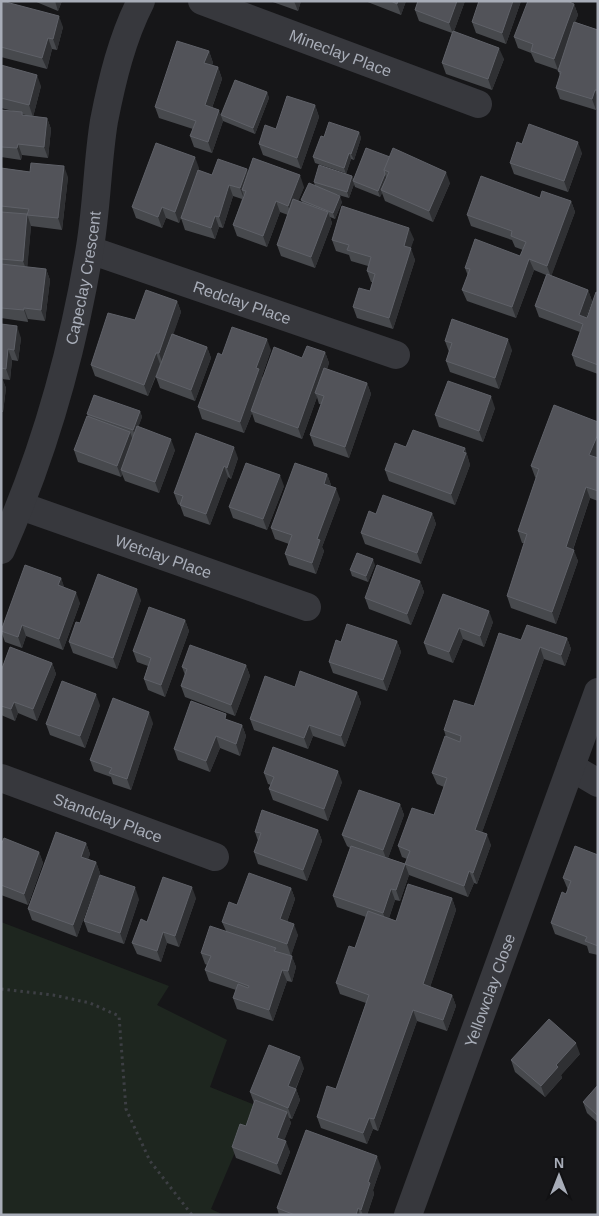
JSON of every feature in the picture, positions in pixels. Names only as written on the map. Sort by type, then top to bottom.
[{"type":"street","name":"Capeclay Crescent","points":[[1,550],[21,506],[61,382],[90,250],[104,121],[118,62],[130,23],[141,1]]},
{"type":"street","name":"Mineclay Place","points":[[202,1],[478,104]]},
{"type":"street","name":"Redclay Place","points":[[90,250],[396,355]]},
{"type":"street","name":"Wetclay Place","points":[[21,506],[307,607]]},
{"type":"street","name":"Yellowclay Close","points":[[408,1215],[598,692]]},
{"type":"street","points":[[571,767],[598,783]]},
{"type":"street","name":"Standclay Place","points":[[1,778],[215,857]]},
{"type":"path","points":[[1,989],[90,1003],[119,1016],[126,1109],[150,1161],[192,1215]]},
{"type":"shaded area","points":[[1,922],[169,986],[157,1005],[227,1040],[210,1087],[255,1105],[211,1209],[224,1215],[1,1215]]},
{"type":"building","points":[[2,1],[59,16],[53,39],[48,38],[42,58],[1,47]]},
{"type":"building","points":[[418,1],[457,1],[449,23],[415,10]]},
{"type":"building","points":[[479,1],[513,1],[502,33],[472,22]]},
{"type":"building","points":[[528,1],[567,1],[574,4],[554,59],[531,51],[533,44],[514,37]]},
{"type":"building","points":[[574,22],[598,30],[598,90],[595,90],[592,99],[556,88],[561,72],[558,71]]},
{"type":"building","points":[[453,31],[499,48],[488,79],[442,63]]},
{"type":"building","points":[[177,41],[209,51],[204,63],[218,67],[205,105],[219,110],[208,142],[190,136],[196,121],[155,107]]},
{"type":"building","points":[[1,65],[37,75],[29,105],[1,98]]},
{"type":"building","points":[[235,80],[267,92],[253,128],[221,115]]},
{"type":"building","points":[[287,96],[315,105],[297,158],[259,144],[265,125],[276,129]]},
{"type":"building","points":[[1,110],[22,112],[22,115],[47,118],[44,147],[18,144],[17,148],[1,147]]},
{"type":"building","points":[[329,122],[359,132],[344,168],[313,157],[321,136],[324,137]]},
{"type":"building","points":[[529,124],[578,142],[564,181],[510,163],[517,142],[522,144]]},
{"type":"building","points":[[156,143],[195,157],[175,212],[162,207],[158,217],[132,207]]},
{"type":"building","points":[[366,148],[390,157],[378,191],[353,181]]},
{"type":"building","points":[[393,148],[446,172],[429,211],[381,190],[389,172],[384,170]]},
{"type":"building","points":[[253,158],[300,175],[288,206],[276,201],[263,236],[233,225],[246,191],[242,190]]},
{"type":"building","points":[[218,159],[247,169],[240,188],[229,185],[219,217],[215,216],[211,228],[181,218],[198,170],[212,175]]},
{"type":"building","points":[[31,163],[64,166],[58,218],[27,215],[29,209],[1,206],[1,168],[30,172]]},
{"type":"building","points":[[319,165],[352,176],[347,192],[314,182]]},
{"type":"building","points":[[481,176],[540,198],[542,191],[571,201],[547,266],[529,259],[512,307],[462,290],[470,269],[465,268],[475,239],[520,256],[526,242],[511,236],[512,231],[467,215]]},
{"type":"building","points":[[309,183],[340,196],[333,213],[301,200]]},
{"type":"building","points":[[293,199],[328,212],[311,257],[277,245]]},
{"type":"building","points":[[342,206],[409,228],[404,246],[411,248],[389,318],[353,307],[359,288],[370,291],[375,274],[367,271],[371,257],[347,250],[349,245],[332,240]]},
{"type":"building","points":[[1,212],[27,214],[23,261],[1,259]]},
{"type":"building","points":[[1,264],[46,269],[41,310],[1,308]]},
{"type":"building","points":[[547,274],[588,290],[579,315],[587,318],[596,292],[598,293],[598,365],[572,355],[583,324],[535,306]]},
{"type":"building","points":[[146,290],[177,301],[159,353],[156,353],[144,385],[91,365],[108,313],[135,320]]},
{"type":"building","points":[[452,319],[508,339],[495,378],[446,361],[452,343],[445,341]]},
{"type":"building","points":[[1,324],[17,326],[14,350],[8,349],[6,369],[1,368]]},
{"type":"building","points":[[232,327],[267,339],[256,368],[259,369],[240,422],[198,407],[218,353],[222,355]]},
{"type":"building","points":[[172,334],[207,347],[191,390],[156,377]]},
{"type":"building","points":[[307,346],[325,352],[298,428],[251,411],[274,347],[302,358]]},
{"type":"building","points":[[324,368],[367,383],[345,447],[310,435],[324,396],[315,393]]},
{"type":"building","points":[[448,381],[491,396],[479,431],[435,415]]},
{"type":"building","points":[[94,395],[140,411],[133,430],[87,414]]},
{"type":"building","points":[[554,405],[598,422],[598,434],[589,455],[598,458],[598,491],[586,487],[566,547],[574,550],[552,612],[507,596],[527,534],[518,531],[539,469],[531,466]]},
{"type":"building","points":[[87,416],[130,432],[117,466],[74,450]]},
{"type":"building","points":[[137,426],[171,439],[155,482],[121,470]]},
{"type":"building","points":[[413,430],[465,448],[463,452],[466,453],[451,494],[385,470],[395,443],[406,447]]},
{"type":"building","points":[[196,433],[234,447],[227,468],[224,466],[206,514],[180,505],[183,496],[174,493]]},
{"type":"building","points":[[246,463],[280,475],[263,519],[229,507]]},
{"type":"building","points":[[295,463],[327,474],[324,484],[336,488],[317,539],[320,540],[312,563],[285,554],[292,535],[271,528]]},
{"type":"building","points":[[383,495],[432,513],[417,553],[361,533],[369,511],[376,514]]},
{"type":"building","points":[[357,553],[373,559],[366,576],[350,570]]},
{"type":"building","points":[[25,565],[61,578],[58,585],[76,592],[59,639],[22,625],[18,637],[1,631]]},
{"type":"building","points":[[377,565],[420,581],[407,614],[365,598]]},
{"type":"building","points":[[98,574],[137,589],[113,658],[69,642],[76,622],[80,623]]},
{"type":"building","points":[[443,594],[489,611],[480,636],[459,628],[449,652],[424,643]]},
{"type":"building","points":[[149,607],[185,620],[161,685],[144,679],[151,658],[133,651]]},
{"type":"building","points":[[347,624],[397,641],[383,680],[329,662],[336,640],[341,642]]},
{"type":"building","points":[[527,625],[567,638],[561,655],[540,647],[475,830],[487,834],[473,873],[469,871],[464,886],[405,864],[410,851],[398,846],[412,808],[434,815],[447,778],[432,773],[445,736],[460,742],[461,736],[444,730],[454,700],[474,706],[499,633],[521,640]]},
{"type":"building","points":[[190,645],[246,665],[231,705],[181,686],[187,669],[182,667]]},
{"type":"building","points":[[10,647],[52,663],[33,709],[14,702],[11,709],[1,706],[1,671]]},
{"type":"building","points":[[300,671],[357,692],[341,736],[309,725],[304,738],[250,719],[265,676],[295,687]]},
{"type":"building","points":[[62,681],[96,694],[80,736],[46,724]]},
{"type":"building","points":[[113,698],[149,712],[127,779],[109,773],[112,768],[90,760]]},
{"type":"building","points":[[191,701],[226,714],[225,719],[242,725],[236,744],[216,736],[206,761],[174,749]]},
{"type":"building","points":[[273,747],[338,771],[324,809],[269,789],[274,777],[264,773]]},
{"type":"building","points":[[359,790],[400,804],[383,850],[342,835]]},
{"type":"building","points":[[262,810],[318,830],[303,870],[254,852],[261,833],[255,832]]},
{"type":"building","points":[[56,832],[86,843],[81,857],[96,862],[73,925],[28,909]]},
{"type":"building","points":[[4,838],[39,852],[24,894],[1,885],[1,845]]},
{"type":"building","points":[[351,846],[405,864],[396,890],[391,889],[383,913],[333,896]]},
{"type":"building","points":[[575,846],[598,855],[598,946],[585,941],[587,937],[551,923],[562,892],[566,894],[571,881],[563,878]]},
{"type":"building","points":[[249,873],[291,888],[280,919],[294,924],[287,944],[222,922],[229,902],[237,905]]},
{"type":"building","points":[[100,875],[135,887],[120,933],[84,921]]},
{"type":"building","points":[[163,877],[192,887],[175,936],[163,932],[157,951],[132,943],[141,919],[147,922]]},
{"type":"building","points":[[408,884],[452,898],[423,984],[452,995],[443,1020],[413,1010],[374,1119],[369,1118],[363,1133],[317,1117],[327,1086],[336,1089],[369,995],[336,983],[349,946],[355,948],[368,911],[396,921]]},
{"type":"building","points":[[210,926],[276,948],[274,951],[292,956],[288,971],[282,970],[269,1010],[233,998],[238,984],[248,988],[249,986],[205,970],[211,956],[201,953]]},
{"type":"building","points":[[549,1019],[576,1043],[556,1065],[558,1067],[541,1086],[511,1060]]},
{"type":"building","points":[[269,1045],[300,1057],[288,1086],[296,1089],[288,1108],[250,1092]]},
{"type":"building","points":[[598,1085],[598,1116],[583,1102]]},
{"type":"building","points":[[255,1100],[287,1112],[277,1138],[286,1141],[277,1164],[232,1147],[240,1124],[246,1126]]},
{"type":"building","points":[[306,1130],[377,1156],[361,1210],[358,1208],[356,1215],[295,1215],[277,1208]]}]
